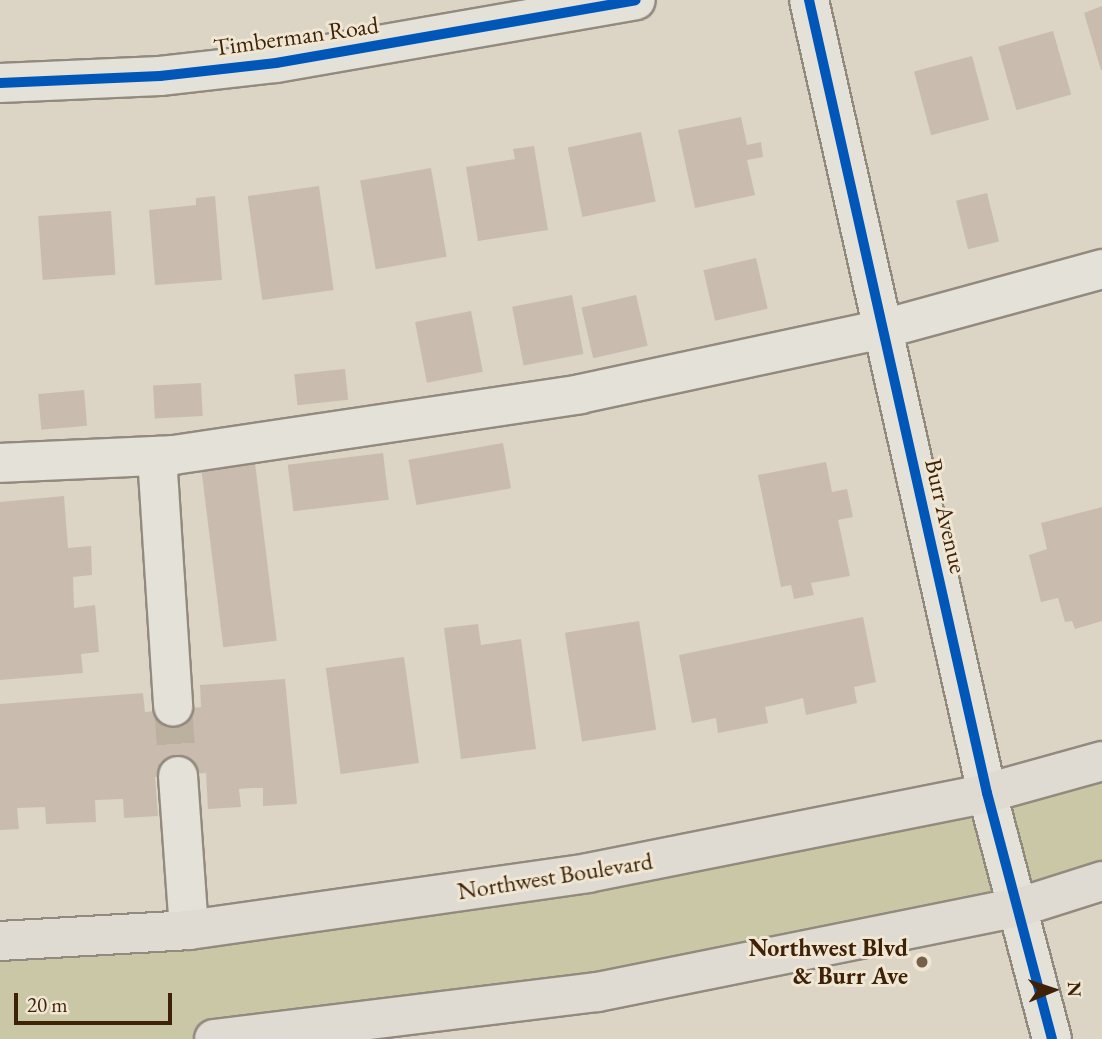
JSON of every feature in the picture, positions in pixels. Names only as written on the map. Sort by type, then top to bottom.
[{"type":"main road","name":"Northwest Boulevard","points":[[0,941],[189,930],[588,873],[987,793],[1102,761]]},
{"type":"main road","points":[[214,1039],[597,992],[1020,907],[1102,881]]},
{"type":"street","name":"Timberman Road","points":[[0,83],[160,75],[276,63],[636,0]]},
{"type":"street","name":"Burr Avenue","points":[[809,0],[987,793],[1020,907],[1052,1039]]},
{"type":"street","points":[[0,463],[157,456],[580,394],[883,329],[1102,269]]},
{"type":"street","points":[[157,456],[173,706]]},
{"type":"street","points":[[178,776],[189,930]]},
{"type":"shaded area","points":[[1102,761],[1102,881],[1020,907],[214,1039],[0,1039],[0,941],[148,934]]},
{"type":"building","points":[[1102,6],[1102,70],[1101,70],[1084,13]]},
{"type":"building","points":[[1053,31],[1071,94],[1016,110],[998,47]]},
{"type":"building","points":[[972,56],[989,120],[931,135],[914,72]]},
{"type":"building","points":[[741,117],[747,145],[761,142],[763,157],[747,160],[755,195],[695,208],[678,130]]},
{"type":"building","points":[[641,132],[656,201],[582,217],[568,148]]},
{"type":"building","points":[[534,146],[548,230],[478,241],[466,167],[515,159],[513,149]]},
{"type":"building","points":[[431,168],[447,257],[376,269],[360,181]]},
{"type":"building","points":[[319,186],[334,290],[262,300],[248,196]]},
{"type":"building","points":[[987,193],[999,242],[968,249],[956,201]]},
{"type":"building","points":[[215,196],[222,280],[155,285],[149,210],[196,205],[196,198]]},
{"type":"building","points":[[111,211],[115,275],[43,280],[38,216]]},
{"type":"building","points":[[756,258],[768,309],[715,321],[703,270]]},
{"type":"building","points":[[572,295],[583,354],[524,366],[512,307]]},
{"type":"building","points":[[636,295],[648,346],[593,358],[581,308]]},
{"type":"building","points":[[471,311],[483,372],[427,383],[415,322]]},
{"type":"building","points":[[345,369],[348,400],[298,405],[294,374]]},
{"type":"building","points":[[201,383],[203,416],[155,418],[153,386]]},
{"type":"building","points":[[84,390],[87,426],[41,430],[38,394]]},
{"type":"building","points":[[503,443],[511,488],[416,505],[408,460]]},
{"type":"building","points":[[383,453],[389,500],[293,511],[288,465]]},
{"type":"building","points":[[826,462],[832,492],[847,489],[853,517],[838,520],[850,576],[811,583],[814,595],[794,599],[791,585],[781,587],[758,475]]},
{"type":"building","points":[[255,463],[277,641],[223,647],[201,470]]},
{"type":"building","points":[[64,496],[68,548],[91,546],[92,575],[73,577],[74,608],[95,605],[99,652],[81,654],[83,673],[0,680],[0,502]]},
{"type":"building","points":[[1102,507],[1102,621],[1075,629],[1072,621],[1065,622],[1058,598],[1041,602],[1029,555],[1047,549],[1041,523]]},
{"type":"building","points":[[863,617],[876,682],[854,687],[857,703],[806,715],[803,698],[765,707],[768,723],[718,733],[716,718],[692,723],[679,655]]},
{"type":"building","points":[[639,621],[656,730],[582,741],[565,633]]},
{"type":"building","points":[[478,624],[481,645],[521,639],[536,749],[461,759],[444,628]]},
{"type":"building","points":[[404,657],[419,763],[341,774],[326,668]]},
{"type":"building","points":[[285,679],[297,804],[263,806],[263,788],[252,788],[239,789],[241,807],[208,809],[206,773],[155,777],[158,816],[124,818],[123,799],[95,800],[96,822],[46,824],[45,807],[17,808],[19,829],[0,830],[0,704],[143,693],[145,712],[191,708],[201,707],[200,685]]},
{"type":"tunnel","points":[[173,706],[178,776]]},
{"type":"cycle path","points":[[0,83],[160,76],[276,63],[636,0]]},
{"type":"cycle path","points":[[809,0],[987,793],[1052,1039]]},
{"type":"place","name":"Northwest Blvd & Burr Ave","points":[[922,962]]}]
